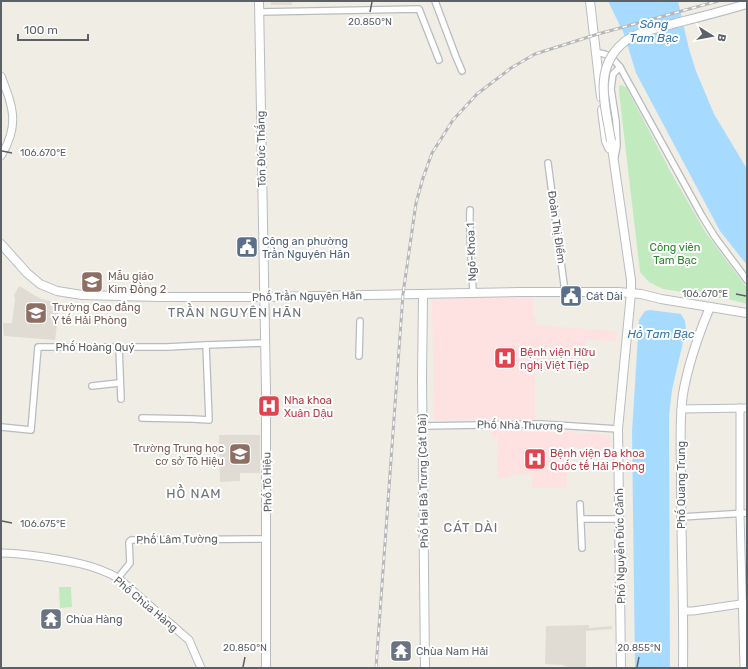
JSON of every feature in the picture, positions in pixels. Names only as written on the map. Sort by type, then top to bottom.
[{"type":"main road","name":"Tôn Đức Thắng","points":[[259,1],[263,297]]},
{"type":"main road","name":"Phố Nguyễn Đức Cảnh","points":[[590,1],[601,108],[606,141],[614,162]]},
{"type":"main road","name":"Phố Nguyễn Đức Cảnh","points":[[621,668],[618,429],[631,293],[630,272],[604,94],[604,79],[610,60],[615,51],[624,42],[633,37],[655,29],[747,4]]},
{"type":"main road","name":"Phố Trần Nguyên Hãn","points":[[1,244],[27,273],[40,284],[57,291],[82,295],[263,297],[565,292],[631,293],[747,313]]},
{"type":"main road","name":"Phố Hai Bà Trưng (Cát Dài)","points":[[424,295],[422,426],[425,668]]},
{"type":"main road","name":"Phố Tô Hiệu","points":[[263,297],[265,343],[267,539],[266,668]]},
{"type":"main road","name":"Phố Quang Trung","points":[[683,668],[684,611],[681,517],[681,409],[687,370],[695,342],[710,307]]},
{"type":"street","points":[[435,1],[462,71]]},
{"type":"street","points":[[259,12],[419,9],[439,60]]},
{"type":"street","points":[[596,53],[604,53],[614,59],[620,67],[715,237],[747,280]]},
{"type":"street","points":[[614,162],[617,146],[616,121],[611,89],[613,74],[620,67]]},
{"type":"street","points":[[1,76],[13,113],[13,129],[1,156]]},
{"type":"street","name":"Đoàn Thị Điểm","points":[[548,163],[565,292]]},
{"type":"street","name":"Ngõ-Khoa 1","points":[[470,210],[469,238],[472,262],[472,294]]},
{"type":"street","points":[[359,356],[360,321]]},
{"type":"street","name":"Phố Hoàng Quý","points":[[1,427],[32,430],[38,347],[167,347],[265,343]]},
{"type":"street","points":[[142,418],[209,420],[206,345]]},
{"type":"street","points":[[119,347],[119,383],[121,399]]},
{"type":"street","points":[[92,386],[119,383]]},
{"type":"street","points":[[681,409],[743,408],[744,668]]},
{"type":"street","name":"Phố Nhà Thương","points":[[422,426],[541,424],[618,429]]},
{"type":"street","points":[[580,504],[582,548]]},
{"type":"street","points":[[681,517],[743,513]]},
{"type":"street","points":[[581,519],[620,519]]},
{"type":"street","name":"Phố Lâm Tường","points":[[118,578],[130,563],[129,542],[131,540],[267,539]]},
{"type":"street","name":"Phố Chùa Hàng","points":[[1,553],[82,563],[108,572],[118,578],[190,640],[201,668]]},
{"type":"street","points":[[684,611],[744,603]]},
{"type":"shaded area","points":[[271,1],[292,1],[292,5],[271,5]]},
{"type":"shaded area","name":"Trường Cao đẳng Y tế Hải Phòng","points":[[19,286],[41,299],[60,303],[55,340],[4,336],[3,323],[12,323],[15,299],[14,295]]},
{"type":"shaded area","name":"Bệnh viện Hữu nghị Việt Tiệp","points":[[533,297],[533,317],[536,318],[536,325],[617,331],[616,342],[586,339],[585,355],[577,354],[576,361],[535,360],[535,420],[496,421],[495,419],[434,419],[432,299]]},
{"type":"shaded area","name":"Bệnh viện Đa khoa Quốc tế Hải Phòng","points":[[492,428],[610,435],[610,449],[573,448],[571,470],[567,470],[567,488],[532,488],[531,474],[512,474],[509,478],[497,478],[498,437],[492,437]]},
{"type":"shaded area","name":"Trường Trung học cơ sở Tô Hiệu","points":[[219,435],[260,435],[260,473],[240,473],[240,481],[220,482]]},
{"type":"shaded area","points":[[589,625],[589,628],[612,626],[612,629],[586,631],[586,668],[569,668],[562,665],[545,664],[546,626]]},
{"type":"green space","name":"Công viên Tam Bạc","points":[[621,85],[626,87],[674,178],[706,233],[747,288],[747,304],[728,299],[663,289],[649,282],[640,272],[619,92],[619,86]]},
{"type":"green space","points":[[59,587],[71,587],[72,607],[60,608]]},
{"type":"water","name":"Sông Tam Bạc","points":[[608,1],[678,1],[689,49],[696,71],[714,114],[747,169],[747,265],[720,231],[636,73],[624,34]]},
{"type":"water","name":"Hồ Tam Bạc","points":[[650,310],[681,314],[685,321],[686,329],[672,390],[669,416],[670,668],[635,668],[632,432],[639,320],[645,311]]},
{"type":"railway","points":[[376,668],[403,294],[416,203],[432,153],[453,120],[477,94],[511,68],[535,54],[598,34],[718,1]]},
{"type":"place","name":"Công an phường Trần Nguyên Hãn","points":[[247,247]]},
{"type":"place","name":"Mẫu giáo Kim Đồng 2","points":[[92,282]]},
{"type":"place","name":"Cát Dài","points":[[571,296]]},
{"type":"place","name":"Trường Cao đẳng Y tế Hải Phòng","points":[[36,313]]},
{"type":"place","name":"Bệnh viện Hữu nghị Việt Tiệp","points":[[505,358]]},
{"type":"place","name":"Nha khoa Xuân Dậu","points":[[269,406]]},
{"type":"place","name":"Trường Trung học cơ sở Tô Hiệu","points":[[240,454]]},
{"type":"place","name":"Bệnh viện Đa khoa Quốc tế Hải Phòng","points":[[535,459]]},
{"type":"place","name":"Chùa Hàng","points":[[51,619]]},
{"type":"place","name":"Chùa Nam Hải","points":[[401,651]]},
{"type":"district","name":"TRẦN NGUYÊN HÃN","points":[[235,312]]},
{"type":"district","name":"HỒ NAM","points":[[194,493]]},
{"type":"district","name":"CÁT DÀI","points":[[471,527]]}]
